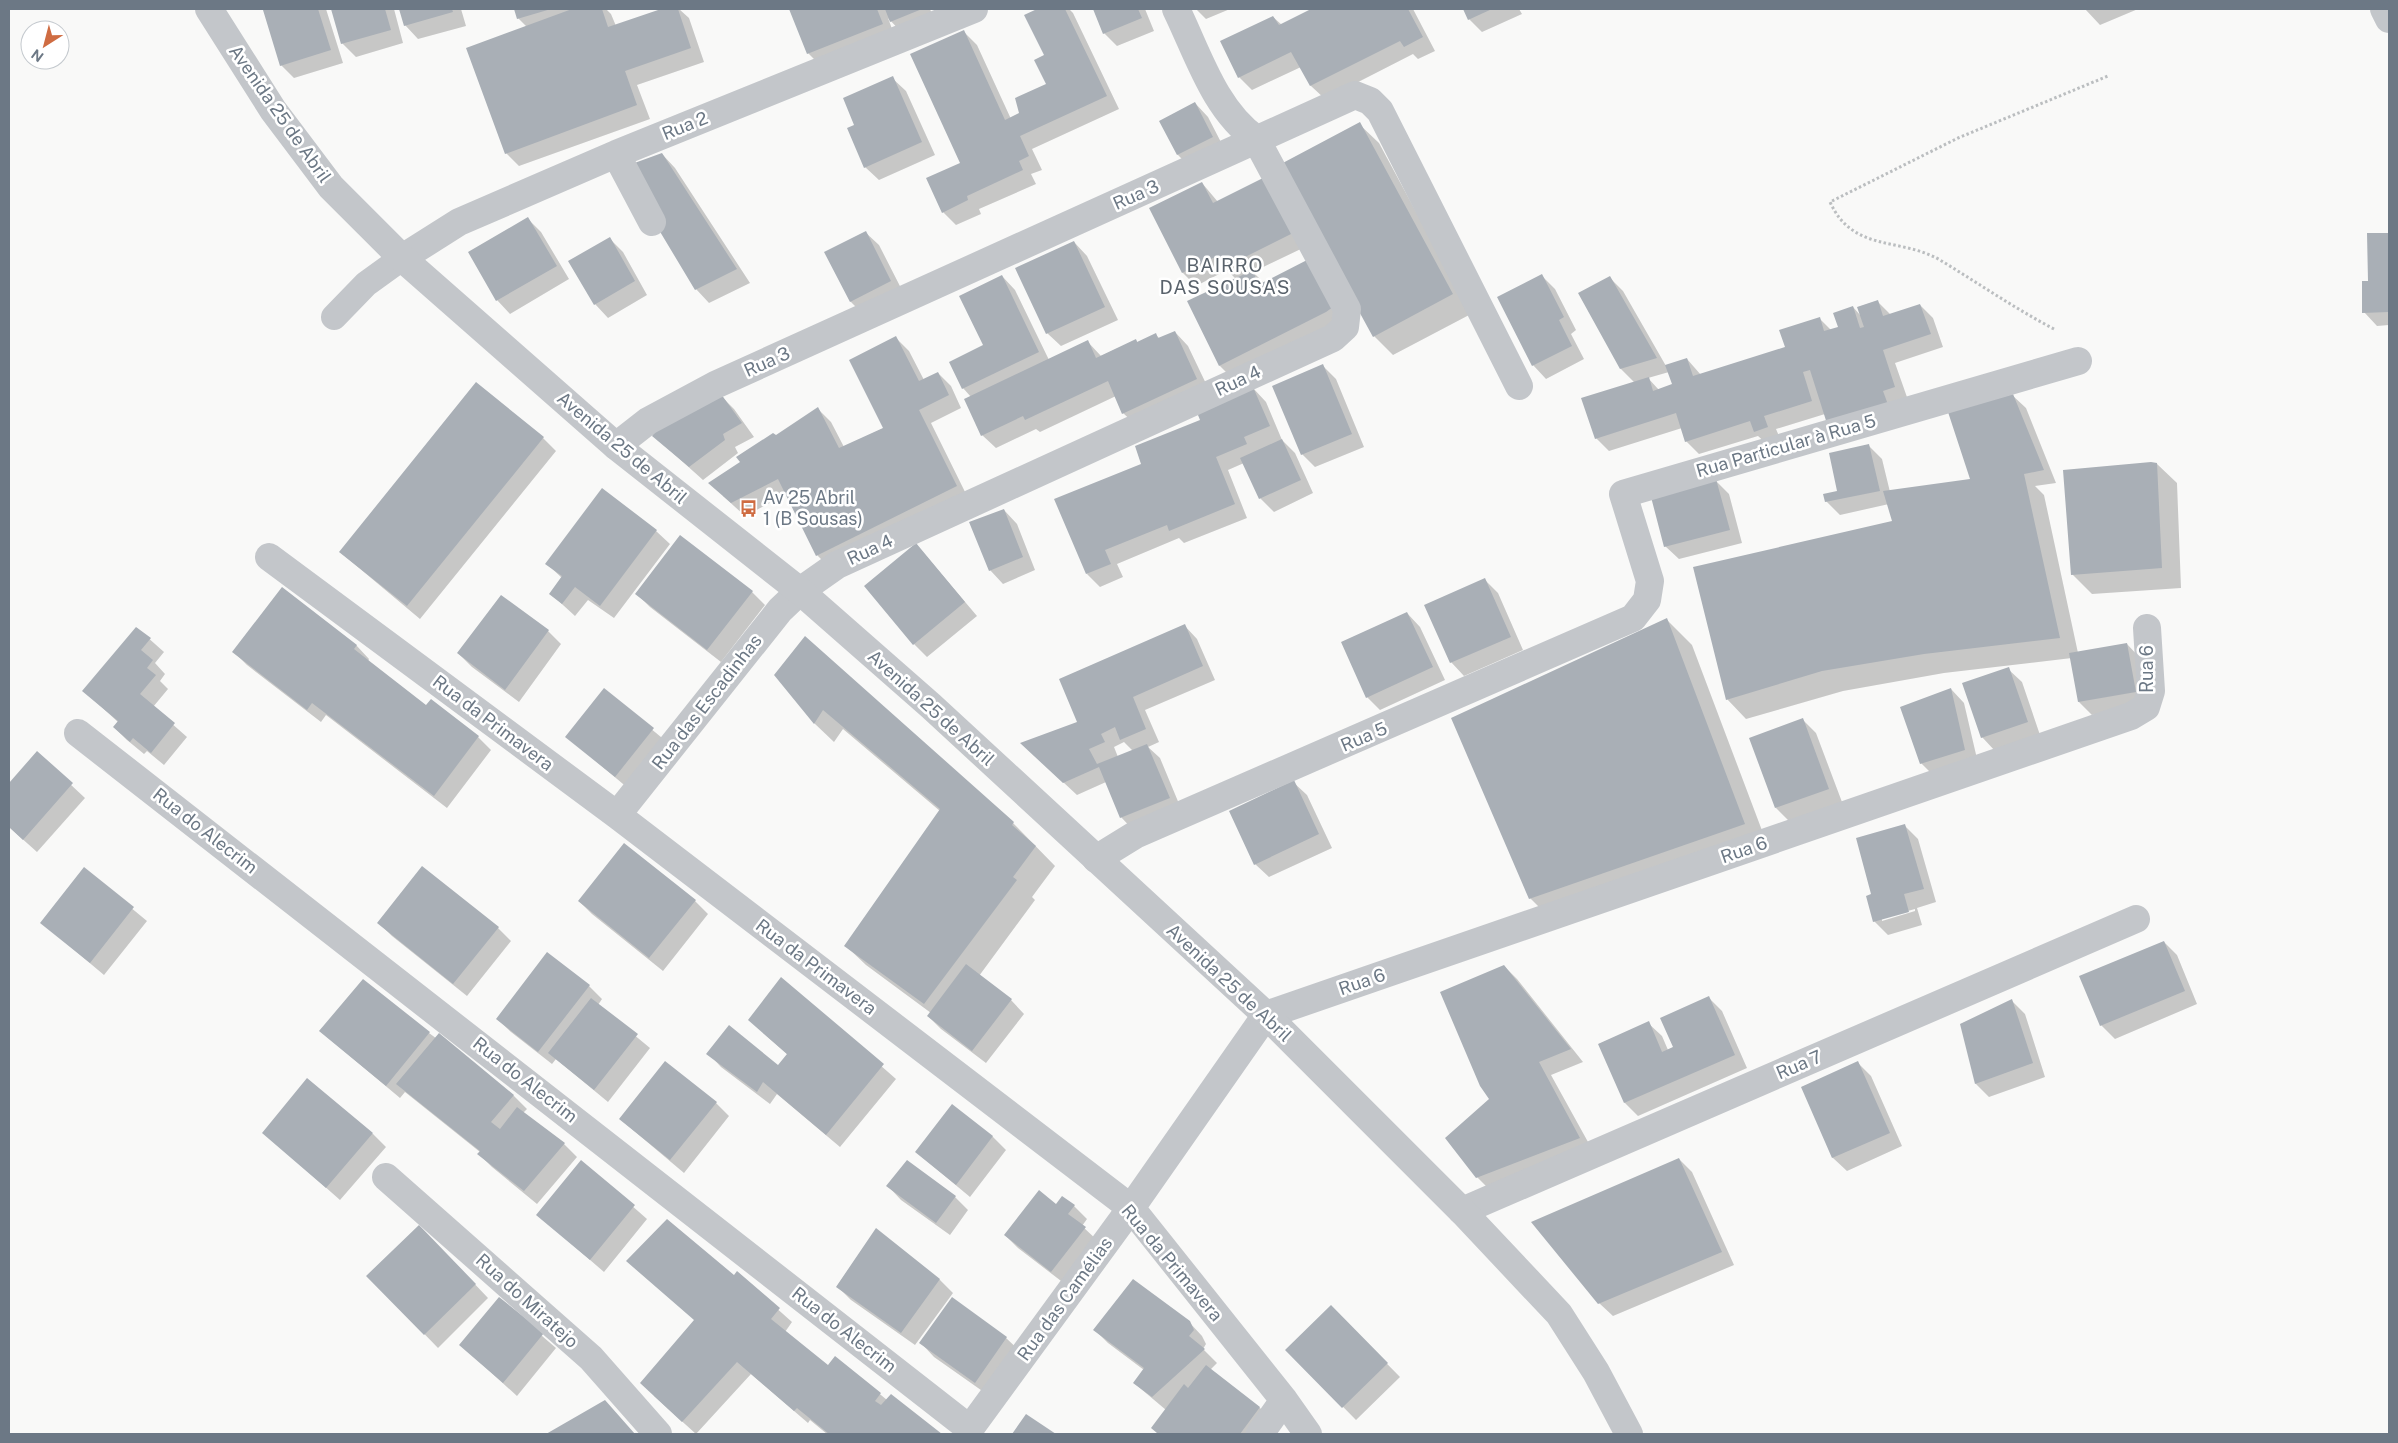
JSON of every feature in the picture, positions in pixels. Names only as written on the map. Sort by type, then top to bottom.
[{"type":"street","name":"Avenida 25 de Abril","points":[[209,9],[273,110],[331,187],[402,258],[616,446],[800,591],[931,706],[1266,1015],[1462,1211],[1559,1314],[1596,1372],[1629,1434]]},
{"type":"street","name":"Rua 2","points":[[402,258],[459,222],[616,154],[974,9]]},
{"type":"street","name":"Rua 4","points":[[800,591],[836,566],[1324,342],[1345,326],[1347,310],[1256,139],[1239,127],[1222,104],[1176,9]]},
{"type":"street","points":[[2384,9],[2389,19]]},
{"type":"street","name":"Rua 3","points":[[616,446],[648,421],[715,385],[1355,95],[1370,101],[1380,112],[1519,386]]},
{"type":"street","points":[[616,154],[652,222]]},
{"type":"street","name":"Rua Particular à Rua 5","points":[[1633,618],[1647,600],[1650,581],[1623,494],[2078,361]]},
{"type":"street","name":"Rua da Primavera","points":[[269,557],[617,815],[1131,1208],[1284,1400],[1308,1434]]},
{"type":"street","name":"Rua das Escadinhas","points":[[617,815],[774,618],[800,591]]},
{"type":"street","name":"Rua 5","points":[[1096,859],[1135,836],[1633,618]]},
{"type":"street","name":"Rua 6","points":[[1266,1015],[2131,716],[2146,707],[2151,691],[2146,628]]},
{"type":"street","name":"Rua do Alecrim","points":[[78,733],[968,1432]]},
{"type":"street","name":"Rua 7","points":[[1462,1211],[2136,919]]},
{"type":"street","name":"Rua das Camélias","points":[[968,1432],[1131,1208],[1266,1015]]},
{"type":"street","name":"Rua do Miratejo","points":[[386,1176],[591,1358],[658,1434]]},
{"type":"street","points":[[1260,1434],[1284,1400]]},
{"type":"lane","points":[[334,317],[366,284],[402,258]]},
{"type":"path","points":[[2078,361],[2080,339],[2062,334],[2014,308],[1938,259],[1916,251],[1870,240],[1838,218],[1830,202],[1958,138],[2108,76]]},
{"type":"building","points":[[318,9],[331,50],[280,66],[263,10]]},
{"type":"building","points":[[331,9],[385,9],[391,30],[341,44]]},
{"type":"building","points":[[399,9],[452,9],[453,12],[404,26]]},
{"type":"building","points":[[514,9],[551,9],[517,19]]},
{"type":"building","points":[[572,9],[602,9],[608,27],[661,9],[678,9],[691,48],[625,71],[637,105],[505,154],[466,48]]},
{"type":"building","points":[[789,9],[877,9],[883,24],[807,54]]},
{"type":"building","points":[[885,9],[922,9],[890,22]]},
{"type":"building","points":[[1037,9],[1065,9],[1107,96],[1020,136],[1029,156],[1019,161],[1023,170],[967,196],[968,200],[942,213],[926,178],[960,163],[910,54],[964,30],[1005,120],[1019,113],[1015,98],[1046,84],[1034,60],[1044,55],[1024,15]]},
{"type":"building","points":[[1093,9],[1138,9],[1142,18],[1103,34]]},
{"type":"building","points":[[1311,9],[1408,9],[1423,37],[1404,47],[1400,41],[1310,86],[1291,52],[1238,78],[1220,41],[1273,16],[1279,25]]},
{"type":"building","points":[[1463,9],[1492,9],[1468,20]]},
{"type":"building","points":[[893,76],[922,142],[864,168],[847,128],[854,125],[843,98]]},
{"type":"building","points":[[1195,102],[1213,137],[1177,155],[1159,121]]},
{"type":"building","points":[[1360,122],[1453,294],[1373,337],[1279,165]]},
{"type":"building","points":[[662,153],[737,269],[695,290],[647,210],[629,165]]},
{"type":"building","points":[[1267,176],[1295,232],[1223,268],[1217,256],[1182,273],[1149,208],[1202,182],[1213,203]]},
{"type":"building","points":[[528,217],[557,266],[496,301],[468,252]]},
{"type":"building","points":[[866,231],[891,281],[850,302],[824,252]]},
{"type":"building","points":[[2367,233],[2389,233],[2389,312],[2362,313],[2362,281],[2368,281]]},
{"type":"building","points":[[610,237],[635,281],[594,305],[568,261]]},
{"type":"building","points":[[1074,241],[1105,307],[1046,334],[1015,268]]},
{"type":"building","points":[[1309,259],[1333,307],[1219,366],[1187,301],[1253,270],[1258,285]]},
{"type":"building","points":[[1542,274],[1564,317],[1559,320],[1572,346],[1532,366],[1497,297]]},
{"type":"building","points":[[1002,275],[1039,352],[962,389],[949,362],[983,345],[959,296]]},
{"type":"building","points":[[1610,276],[1657,358],[1620,369],[1578,293]]},
{"type":"building","points":[[1878,300],[1883,316],[1920,304],[1931,334],[1883,350],[1895,387],[1883,391],[1890,410],[1829,430],[1810,370],[1803,372],[1812,401],[1764,416],[1768,427],[1754,432],[1750,421],[1685,442],[1676,413],[1595,439],[1581,398],[1649,377],[1653,391],[1672,384],[1665,365],[1687,358],[1693,376],[1785,347],[1779,330],[1820,317],[1824,331],[1838,327],[1833,313],[1853,306],[1860,328],[1864,327],[1857,307]]},
{"type":"building","points":[[1175,331],[1197,379],[1122,414],[1108,381],[1025,420],[1023,416],[981,436],[964,399],[1088,340],[1096,358],[1136,339],[1137,342],[1156,333],[1158,338]]},
{"type":"building","points":[[896,336],[919,381],[938,372],[949,395],[919,410],[957,486],[816,556],[778,479],[731,503],[708,483],[740,462],[736,457],[773,433],[776,435],[818,407],[839,448],[883,428],[849,360]]},
{"type":"building","points":[[1323,364],[1352,434],[1301,455],[1272,386]]},
{"type":"building","points":[[476,382],[544,437],[407,606],[339,552]]},
{"type":"building","points":[[1253,387],[1270,426],[1244,437],[1247,444],[1216,457],[1235,504],[1169,531],[1167,525],[1105,550],[1111,564],[1086,574],[1054,499],[1141,464],[1135,446],[1200,420],[1196,410]]},
{"type":"building","points":[[721,394],[742,423],[723,434],[725,440],[689,467],[652,436],[656,430]]},
{"type":"building","points":[[2013,394],[2044,470],[2024,474],[2060,638],[1924,654],[1822,671],[1726,700],[1693,567],[1892,521],[1883,491],[1970,479],[1948,412]]},
{"type":"building","points":[[1282,439],[1301,480],[1259,499],[1240,458]]},
{"type":"building","points":[[1869,444],[1880,491],[1825,502],[1823,494],[1837,491],[1829,453]]},
{"type":"building","points":[[2157,463],[2162,568],[2071,575],[2063,470]]},
{"type":"building","points":[[1716,479],[1730,530],[1664,547],[1651,497]]},
{"type":"building","points":[[602,488],[657,530],[600,606],[575,587],[562,604],[549,594],[562,576],[545,564]]},
{"type":"building","points":[[1004,509],[1023,557],[989,571],[969,522]]},
{"type":"building","points":[[680,535],[753,591],[707,650],[635,594]]},
{"type":"building","points":[[916,543],[965,602],[913,645],[864,586]]},
{"type":"building","points":[[1485,578],[1511,637],[1450,663],[1424,605]]},
{"type":"building","points":[[282,587],[357,645],[354,649],[426,705],[431,699],[479,736],[434,796],[312,703],[307,710],[232,652]]},
{"type":"building","points":[[501,595],[549,630],[505,690],[457,653]]},
{"type":"building","points":[[1407,612],[1433,667],[1366,698],[1341,642]]},
{"type":"building","points":[[1667,618],[1745,824],[1529,899],[1451,718]]},
{"type":"building","points":[[1185,624],[1203,666],[1133,697],[1146,729],[1120,740],[1115,727],[1101,734],[1105,742],[1089,749],[1097,764],[1147,744],[1170,798],[1120,818],[1099,767],[1063,783],[1020,743],[1077,722],[1059,679]]},
{"type":"building","points":[[136,627],[151,638],[141,650],[153,660],[147,668],[156,675],[140,694],[175,723],[151,753],[133,738],[130,742],[113,727],[118,721],[82,691]]},
{"type":"building","points":[[805,636],[1014,822],[1012,825],[1036,846],[1013,877],[1017,880],[924,1004],[844,946],[940,809],[823,710],[814,724],[774,675]]},
{"type":"building","points":[[2127,643],[2136,692],[2078,702],[2069,653]]},
{"type":"building","points":[[2009,667],[2028,722],[1981,738],[1962,683]]},
{"type":"building","points":[[604,688],[654,728],[615,777],[565,737]]},
{"type":"building","points":[[1951,688],[1965,750],[1920,764],[1900,707]]},
{"type":"building","points":[[1803,718],[1829,789],[1775,808],[1749,738]]},
{"type":"building","points":[[37,751],[73,783],[23,840],[9,827],[9,783]]},
{"type":"building","points":[[1294,780],[1319,834],[1254,865],[1229,811]]},
{"type":"building","points":[[1905,824],[1924,889],[1904,894],[1909,912],[1873,922],[1866,896],[1871,894],[1856,838]]},
{"type":"building","points":[[624,843],[696,900],[649,958],[578,901]]},
{"type":"building","points":[[422,866],[499,927],[453,984],[377,923]]},
{"type":"building","points":[[84,867],[134,907],[90,963],[40,923]]},
{"type":"building","points":[[2164,941],[2185,991],[2100,1026],[2079,976]]},
{"type":"building","points":[[547,952],[590,985],[538,1052],[496,1019]]},
{"type":"building","points":[[966,964],[1012,999],[972,1051],[927,1016]]},
{"type":"building","points":[[1504,965],[1571,1049],[1539,1062],[1580,1138],[1476,1178],[1445,1138],[1489,1099],[1480,1086],[1440,992]]},
{"type":"building","points":[[781,977],[884,1064],[826,1135],[763,1082],[757,1092],[706,1054],[729,1025],[778,1065],[787,1054],[748,1020]]},
{"type":"building","points":[[363,979],[430,1032],[386,1086],[319,1031]]},
{"type":"building","points":[[1709,996],[1735,1055],[1624,1103],[1598,1044],[1649,1021],[1662,1052],[1673,1047],[1660,1018]]},
{"type":"building","points":[[591,998],[638,1034],[594,1090],[548,1053]]},
{"type":"building","points":[[2012,999],[2033,1063],[1975,1084],[1960,1024]]},
{"type":"building","points":[[439,1033],[514,1095],[491,1122],[500,1129],[517,1107],[565,1143],[524,1191],[477,1154],[480,1151],[396,1084]]},
{"type":"building","points":[[665,1061],[717,1102],[670,1160],[619,1119]]},
{"type":"building","points":[[1858,1061],[1890,1133],[1832,1158],[1801,1087]]},
{"type":"building","points":[[307,1078],[373,1133],[326,1188],[262,1133]]},
{"type":"building","points":[[952,1104],[993,1136],[956,1185],[915,1152]]},
{"type":"building","points":[[1679,1158],[1722,1252],[1598,1304],[1531,1222]]},
{"type":"building","points":[[581,1160],[635,1205],[590,1260],[536,1215]]},
{"type":"building","points":[[907,1160],[956,1196],[936,1223],[886,1186]]},
{"type":"building","points":[[1039,1190],[1056,1204],[1062,1196],[1075,1205],[1068,1214],[1086,1227],[1051,1272],[1004,1235]]},
{"type":"building","points":[[667,1219],[734,1275],[737,1271],[780,1308],[771,1319],[828,1365],[835,1356],[881,1393],[875,1401],[881,1405],[891,1394],[942,1434],[829,1434],[797,1408],[794,1411],[737,1362],[682,1422],[640,1383],[694,1320],[626,1261]]},
{"type":"building","points":[[419,1225],[476,1284],[424,1335],[366,1276]]},
{"type":"building","points":[[876,1228],[940,1279],[901,1333],[836,1287]]},
{"type":"building","points":[[1133,1279],[1190,1321],[1194,1330],[1189,1336],[1205,1349],[1152,1397],[1133,1383],[1144,1368],[1093,1330]]},
{"type":"building","points":[[499,1297],[544,1333],[503,1383],[459,1345]]},
{"type":"building","points":[[952,1297],[1007,1337],[975,1383],[919,1343]]},
{"type":"building","points":[[1331,1305],[1388,1363],[1342,1408],[1285,1350]]},
{"type":"building","points":[[1206,1365],[1260,1407],[1240,1434],[1156,1434],[1151,1428],[1184,1384],[1188,1388]]},
{"type":"building","points":[[605,1400],[635,1434],[546,1434]]},
{"type":"building","points":[[1026,1414],[1056,1434],[1012,1434]]},
{"type":"place","name":"Av 25 Abril 1 (B Sousas)","points":[[749,508]]},
{"type":"district","name":"BAIRRO DAS SOUSAS","points":[[1225,276]]}]
